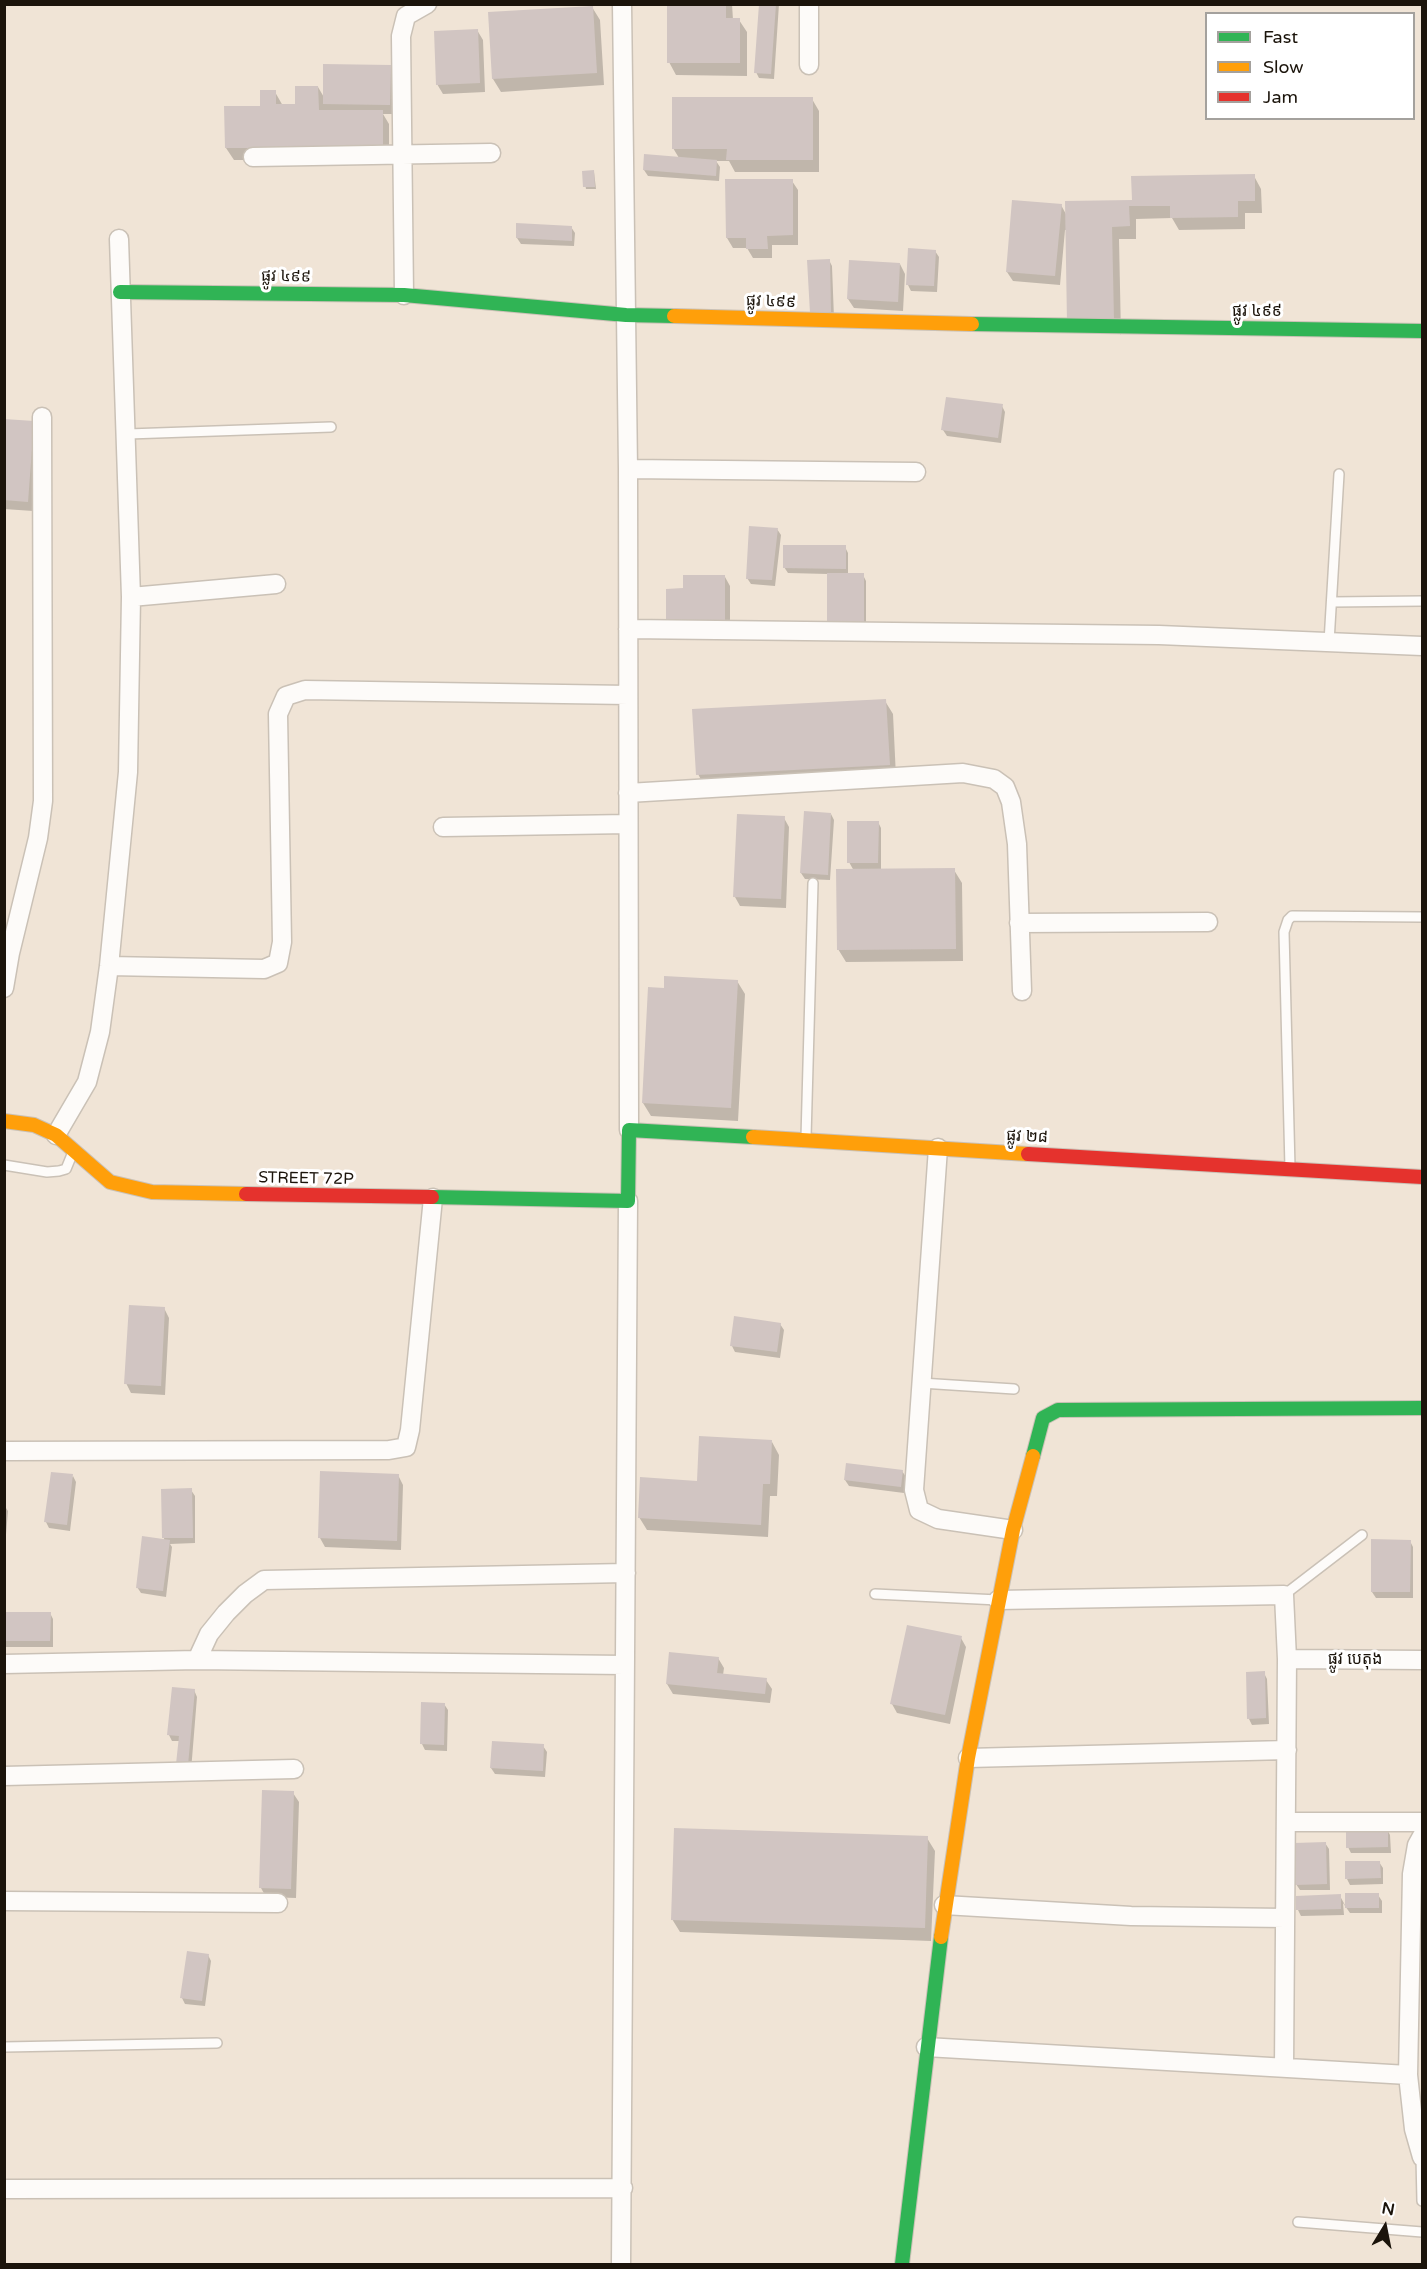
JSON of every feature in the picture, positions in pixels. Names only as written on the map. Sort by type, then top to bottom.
[{"type":"street","points":[[404,295],[402,25],[406,16],[427,4]]},
{"type":"street","points":[[621,4],[628,469],[629,1130],[621,2265]]},
{"type":"street","points":[[809,4],[809,65]]},
{"type":"street","points":[[253,157],[491,153]]},
{"type":"street","points":[[56,1134],[87,1082],[100,1032],[109,966],[128,772],[131,597],[128,434],[119,239]]},
{"type":"street","name":"ផ្លូវ ៤៩៩","points":[[120,292],[404,295],[626,315],[1166,329],[1422,331]]},
{"type":"street","points":[[4,988],[10,953],[38,838],[43,801],[42,417]]},
{"type":"street","points":[[628,469],[916,472]]},
{"type":"street","points":[[131,597],[276,584]]},
{"type":"street","points":[[628,629],[1135,635],[1422,646]]},
{"type":"street","points":[[109,966],[264,969],[278,963],[282,942],[278,714],[286,696],[305,690],[628,695]]},
{"type":"street","points":[[628,793],[963,773],[994,779],[1005,787],[1011,802],[1017,844],[1022,991]]},
{"type":"street","points":[[443,827],[628,824]]},
{"type":"street","points":[[1019,923],[1208,922]]},
{"type":"street","name":"STREET 72P","points":[[4,1120],[34,1125],[56,1134],[110,1182],[152,1192],[628,1201]]},
{"type":"street","name":"ផ្លូវ ២៨","points":[[629,1130],[1422,1177]]},
{"type":"street","points":[[938,1148],[914,1490],[919,1510],[938,1519],[1013,1530]]},
{"type":"street","points":[[4,1451],[377,1450],[406,1447],[410,1430],[433,1198]]},
{"type":"street","points":[[902,2265],[926,2047],[968,1758],[1013,1530],[1043,1418],[1058,1410],[1422,1408]]},
{"type":"street","points":[[197,1660],[209,1634],[226,1613],[245,1594],[264,1580],[626,1573]]},
{"type":"street","points":[[998,1600],[1284,1594],[1287,1659],[1284,2067]]},
{"type":"street","name":"ផ្លូវ បេតុង","points":[[1287,1659],[1422,1660]]},
{"type":"street","points":[[4,1664],[197,1660],[624,1665]]},
{"type":"street","points":[[968,1758],[1287,1750]]},
{"type":"street","points":[[4,1776],[294,1768]]},
{"type":"street","points":[[1286,1822],[1422,1822]]},
{"type":"street","points":[[1421,2158],[1408,2075],[1417,1938],[1412,1874],[1417,1845],[1422,1836]]},
{"type":"street","points":[[4,1900],[278,1903]]},
{"type":"street","points":[[945,1905],[1131,1916],[1285,1918]]},
{"type":"street","points":[[926,2047],[1408,2075]]},
{"type":"street","points":[[4,2189],[623,2188]]},
{"type":"lane","points":[[128,434],[331,427]]},
{"type":"lane","points":[[1329,642],[1339,474]]},
{"type":"lane","points":[[1332,602],[1422,601]]},
{"type":"lane","points":[[806,1140],[813,883]]},
{"type":"lane","points":[[1290,1168],[1284,932],[1288,920],[1292,916],[1422,917]]},
{"type":"lane","points":[[4,1165],[47,1172],[59,1171],[66,1169],[74,1150]]},
{"type":"lane","points":[[921,1383],[1014,1389]]},
{"type":"lane","points":[[1284,1594],[1362,1535]]},
{"type":"lane","points":[[875,1594],[998,1600]]},
{"type":"lane","points":[[4,2047],[217,2043]]},
{"type":"lane","points":[[1421,2158],[1422,2201]]},
{"type":"lane","points":[[1298,2222],[1422,2232]]},
{"type":"building","points":[[667,4],[726,4],[726,18],[740,18],[740,63],[667,63]]},
{"type":"building","points":[[759,4],[776,4],[771,74],[754,73]]},
{"type":"building","points":[[593,6],[597,73],[492,79],[488,12]]},
{"type":"building","points":[[478,29],[480,83],[436,85],[434,31]]},
{"type":"building","points":[[323,64],[391,65],[390,105],[323,104]]},
{"type":"building","points":[[295,86],[318,86],[319,110],[383,110],[383,148],[225,148],[224,106],[260,106],[260,90],[276,90],[276,104],[295,104]]},
{"type":"building","points":[[672,97],[813,97],[813,160],[726,160],[727,149],[672,149]]},
{"type":"building","points":[[644,154],[717,160],[716,176],[643,170]]},
{"type":"building","points":[[594,170],[595,187],[583,187],[582,171]]},
{"type":"building","points":[[1255,174],[1255,201],[1238,201],[1238,217],[1170,218],[1170,206],[1129,206],[1130,226],[1112,227],[1114,322],[1067,323],[1065,201],[1132,200],[1131,176]]},
{"type":"building","points":[[725,179],[793,179],[793,235],[767,236],[768,249],[746,249],[746,238],[726,238]]},
{"type":"building","points":[[1012,200],[1062,204],[1055,276],[1006,272]]},
{"type":"building","points":[[516,223],[572,226],[572,241],[516,238]]},
{"type":"building","points":[[908,248],[936,250],[934,286],[906,285]]},
{"type":"building","points":[[830,259],[831,312],[810,313],[807,260]]},
{"type":"building","points":[[849,260],[900,263],[898,302],[847,299]]},
{"type":"building","points":[[946,397],[1003,404],[998,438],[941,430]]},
{"type":"building","points":[[4,419],[34,421],[28,502],[4,500]]},
{"type":"building","points":[[749,526],[778,528],[772,580],[746,579]]},
{"type":"building","points":[[783,545],[846,545],[846,569],[783,568]]},
{"type":"building","points":[[827,573],[864,573],[864,623],[827,623]]},
{"type":"building","points":[[683,575],[725,575],[725,621],[666,621],[666,589],[683,588]]},
{"type":"building","points":[[886,699],[890,765],[696,775],[692,709]]},
{"type":"building","points":[[804,811],[831,813],[828,875],[800,873]]},
{"type":"building","points":[[737,814],[785,816],[781,899],[733,897]]},
{"type":"building","points":[[847,821],[879,821],[878,863],[847,863]]},
{"type":"building","points":[[955,868],[956,949],[837,950],[836,869]]},
{"type":"building","points":[[664,976],[738,980],[731,1108],[642,1103],[648,987],[664,988]]},
{"type":"building","points":[[129,1305],[165,1307],[161,1386],[124,1384]]},
{"type":"building","points":[[734,1316],[781,1323],[777,1352],[730,1346]]},
{"type":"building","points":[[699,1436],[772,1440],[770,1484],[763,1484],[761,1525],[638,1518],[640,1477],[697,1481]]},
{"type":"building","points":[[846,1463],[903,1470],[901,1487],[844,1480]]},
{"type":"building","points":[[320,1471],[399,1474],[397,1541],[318,1538]]},
{"type":"building","points":[[51,1472],[73,1474],[67,1525],[44,1522]]},
{"type":"building","points":[[192,1488],[193,1538],[162,1538],[161,1489]]},
{"type":"building","points":[[142,1536],[170,1540],[163,1591],[136,1588]]},
{"type":"building","points":[[1371,1539],[1411,1540],[1410,1592],[1371,1592]]},
{"type":"building","points":[[4,1612],[51,1612],[50,1641],[4,1641]]},
{"type":"building","points":[[907,1625],[962,1636],[945,1715],[890,1704]]},
{"type":"building","points":[[669,1652],[719,1657],[717,1673],[767,1678],[765,1694],[666,1684]]},
{"type":"building","points":[[1265,1671],[1266,1718],[1247,1719],[1246,1672]]},
{"type":"building","points":[[172,1687],[195,1689],[188,1765],[176,1764],[179,1736],[167,1735]]},
{"type":"building","points":[[421,1702],[445,1703],[444,1745],[420,1744]]},
{"type":"building","points":[[492,1741],[544,1744],[543,1771],[490,1768]]},
{"type":"building","points":[[262,1790],[294,1791],[291,1889],[259,1888]]},
{"type":"building","points":[[1388,1827],[1388,1847],[1346,1848],[1346,1828]]},
{"type":"building","points":[[674,1828],[928,1836],[925,1928],[671,1920]]},
{"type":"building","points":[[1326,1842],[1327,1884],[1295,1885],[1294,1843]]},
{"type":"building","points":[[1345,1861],[1380,1861],[1381,1878],[1345,1879]]},
{"type":"building","points":[[1345,1893],[1379,1893],[1379,1908],[1345,1908]]},
{"type":"building","points":[[1341,1894],[1341,1909],[1296,1910],[1296,1896]]},
{"type":"building","points":[[187,1951],[209,1954],[202,2001],[180,1998]]},
{"type":"traffic: fast","points":[[120,292],[404,295],[626,315],[674,316]]},
{"type":"traffic: fast","points":[[972,324],[1422,331]]},
{"type":"traffic: fast","points":[[432,1197],[628,1201],[629,1130],[753,1137]]},
{"type":"traffic: fast","points":[[1033,1456],[1043,1418],[1058,1410],[1422,1408]]},
{"type":"traffic: fast","points":[[902,2264],[941,1937]]},
{"type":"traffic: slow","points":[[674,316],[972,324]]},
{"type":"traffic: slow","points":[[4,1121],[34,1125],[56,1135],[110,1182],[152,1192],[246,1194]]},
{"type":"traffic: slow","points":[[753,1137],[1028,1154]]},
{"type":"traffic: slow","points":[[941,1937],[968,1758],[1013,1530],[1033,1456]]},
{"type":"traffic: jam","points":[[1028,1154],[1422,1177]]},
{"type":"traffic: jam","points":[[246,1194],[432,1197]]}]
